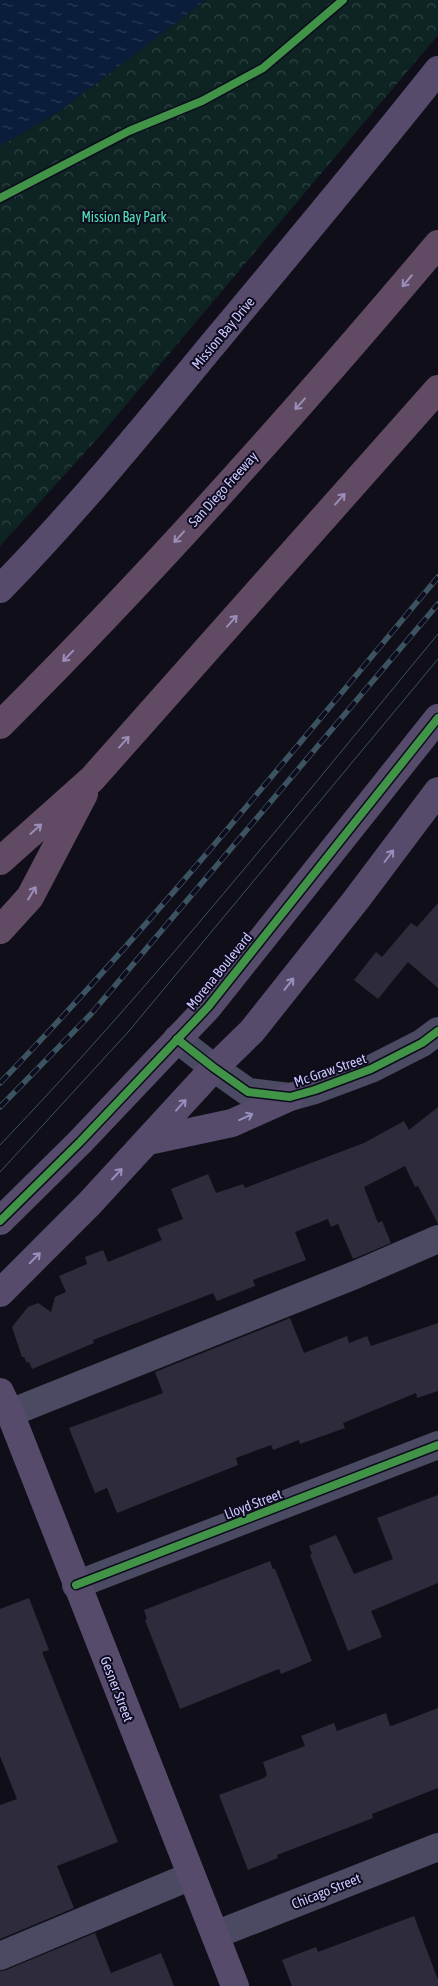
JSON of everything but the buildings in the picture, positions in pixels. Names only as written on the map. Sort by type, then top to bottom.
[{"type":"highway","name":"San Diego Freeway","points":[[0,725],[153,567],[352,346],[438,244]]},
{"type":"highway","points":[[0,861],[92,779],[438,390]]},
{"type":"highway","points":[[0,930],[30,897],[92,779]]},
{"type":"main road","name":"Mission Bay Drive","points":[[0,589],[103,478],[438,70]]},
{"type":"main road","name":"Morena Boulevard","points":[[0,1221],[80,1142],[208,1008],[438,718]]},
{"type":"main road","points":[[0,1293],[85,1208],[214,1068],[252,1031],[356,900],[438,791]]},
{"type":"main road","points":[[148,1141],[232,1123],[290,1097]]},
{"type":"main road","name":"Gesner Street","points":[[5,1402],[235,1986]]},
{"type":"street","name":"Mc Graw Street","points":[[177,1039],[248,1092],[290,1097],[315,1090],[371,1069],[422,1043],[438,1031]]},
{"type":"street","points":[[5,1402],[355,1275],[438,1239]]},
{"type":"street","name":"Lloyd Street","points":[[76,1585],[438,1445]]},
{"type":"street","name":"Chicago Street","points":[[215,1935],[438,1847]]},
{"type":"street","points":[[0,1956],[191,1876]]},
{"type":"green space","name":"Mission Bay Park","points":[[206,0],[438,0],[438,35],[98,438],[0,546],[0,146],[61,110]]},
{"type":"water","points":[[0,0],[206,0],[61,110],[0,146]]},
{"type":"tram line","points":[[0,1145],[114,1021],[224,894],[438,634]]},
{"type":"tram line","points":[[0,1172],[129,1031],[438,659]]},
{"type":"railway","points":[[0,1083],[114,960],[169,897],[438,577]]},
{"type":"railway","points":[[0,1107],[91,1014],[438,604]]},
{"type":"cycle path","points":[[0,198],[129,131],[202,101],[263,68],[343,0]]},
{"type":"cycle path","points":[[0,1221],[80,1142],[208,1007],[438,718]]},
{"type":"cycle path","points":[[177,1039],[248,1092],[290,1097],[315,1090],[371,1069],[422,1043],[438,1031]]},
{"type":"cycle path","points":[[76,1585],[438,1445]]}]
